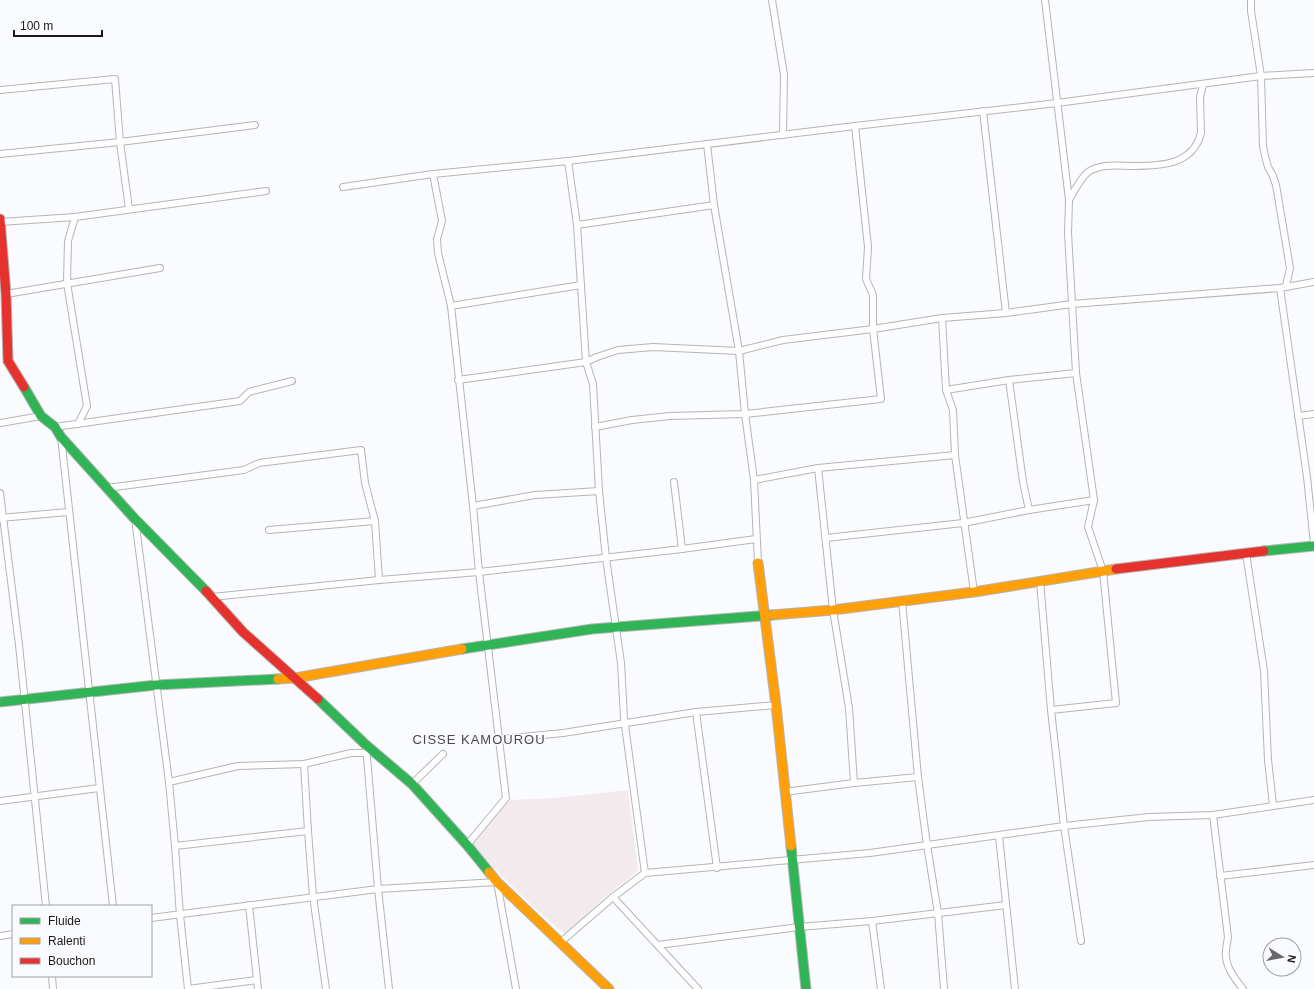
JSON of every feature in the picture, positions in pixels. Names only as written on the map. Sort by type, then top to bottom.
[{"type":"street","points":[[772,0],[784,75],[783,135]]},
{"type":"street","points":[[1045,0],[1069,200],[1068,233],[1076,373],[1094,500],[1088,527],[1103,571],[1116,703],[1051,710]]},
{"type":"street","points":[[0,702],[89,694],[156,685],[294,678],[488,644],[592,629],[764,614],[833,610],[974,592],[1103,571],[1314,545],[1308,485],[1298,416],[1283,287],[1290,268],[1276,185],[1274,176],[1268,167],[1263,146],[1262,76],[1251,11],[1251,0]]},
{"type":"street","points":[[343,187],[433,174],[568,161],[1057,103],[1262,76],[1314,73]]},
{"type":"street","points":[[0,90],[115,79],[120,142],[129,209]]},
{"type":"street","points":[[1069,200],[1080,181],[1089,171],[1104,166],[1165,164],[1185,158],[1190,154],[1201,133],[1200,97],[1202,84]]},
{"type":"street","points":[[983,111],[1006,313]]},
{"type":"street","points":[[0,154],[120,142],[255,125]]},
{"type":"street","points":[[595,426],[670,416],[745,414],[881,399],[873,329],[873,295],[866,279],[868,247],[855,126]]},
{"type":"street","points":[[707,144],[714,205],[739,351],[745,414],[754,480],[758,563],[776,705],[806,989]]},
{"type":"street","points":[[568,161],[577,225],[586,362],[593,384],[599,491],[606,558],[621,663],[625,724],[645,873]]},
{"type":"street","points":[[433,174],[442,221],[437,239],[438,253],[451,306],[479,572],[506,798],[467,845]]},
{"type":"street","points":[[0,222],[75,217],[266,191]]},
{"type":"street","points":[[577,225],[714,205]]},
{"type":"street","points":[[75,217],[68,241],[67,283],[87,406],[78,424]]},
{"type":"street","points":[[0,219],[6,294],[4,361],[41,416],[55,427],[61,437],[134,518],[212,597],[243,632],[294,678],[367,749],[412,784],[467,845],[497,882],[609,989]]},
{"type":"street","points":[[6,294],[160,268]]},
{"type":"street","points":[[458,380],[586,362],[618,350],[653,347],[739,351],[783,340],[873,329],[942,318],[1006,313],[1072,304],[1283,287],[1314,282]]},
{"type":"street","points":[[451,306],[581,285]]},
{"type":"street","points":[[942,318],[946,390],[953,410],[955,455],[974,592]]},
{"type":"street","points":[[946,390],[1009,380],[1076,373]]},
{"type":"street","points":[[1009,380],[1023,482],[1029,510]]},
{"type":"street","points":[[55,427],[240,401],[249,392],[292,381]]},
{"type":"street","points":[[1298,416],[1314,414]]},
{"type":"street","points":[[0,423],[41,416]]},
{"type":"street","points":[[61,437],[68,512],[113,905]]},
{"type":"street","points":[[107,488],[244,470],[259,463],[361,450],[366,483],[375,521],[379,580]]},
{"type":"street","points":[[754,480],[818,468],[955,455]]},
{"type":"street","points":[[818,468],[833,610],[849,708],[854,783]]},
{"type":"street","points":[[674,482],[682,549]]},
{"type":"street","points":[[473,506],[535,495],[599,491]]},
{"type":"street","points":[[0,493],[1,518],[19,645],[46,905]]},
{"type":"street","points":[[826,538],[964,523],[1029,510],[1094,500]]},
{"type":"street","points":[[1,518],[68,512]]},
{"type":"street","points":[[134,518],[169,782],[180,915],[188,989],[257,980]]},
{"type":"street","points":[[269,530],[375,521]]},
{"type":"street","points":[[212,597],[379,580],[479,572],[756,539]]},
{"type":"street","points":[[1246,553],[1264,671],[1268,760],[1273,805]]},
{"type":"street","points":[[1040,581],[1051,710],[1064,826],[1081,941]]},
{"type":"street","points":[[902,601],[918,777],[938,913],[944,989]]},
{"type":"street","points":[[499,738],[563,733],[696,712],[776,705]]},
{"type":"street","points":[[696,712],[717,868]]},
{"type":"street","points":[[169,782],[238,766],[304,764],[367,749]]},
{"type":"street","points":[[367,749],[378,889],[389,989]]},
{"type":"street","points":[[412,784],[443,754]]},
{"type":"street","points":[[304,764],[313,896],[326,989]]},
{"type":"street","points":[[784,792],[918,777]]},
{"type":"street","points":[[0,801],[99,788]]},
{"type":"street","points":[[561,942],[613,897],[645,873],[717,868],[792,859],[870,853],[1064,826],[1149,817],[1213,815],[1314,800]]},
{"type":"street","points":[[1213,815],[1228,937],[1226,956],[1227,963],[1243,989]]},
{"type":"street","points":[[175,846],[308,831]]},
{"type":"street","points":[[999,836],[1015,989]]},
{"type":"street","points":[[1220,876],[1314,865]]},
{"type":"street","points":[[152,918],[313,896],[378,889],[497,882]]},
{"type":"street","points":[[497,882],[516,989]]},
{"type":"street","points":[[613,897],[698,989]]},
{"type":"street","points":[[249,905],[258,989]]},
{"type":"street","points":[[658,945],[799,927],[872,921],[1006,905]]},
{"type":"street","points":[[872,921],[881,989]]},
{"type":"street","points":[[0,936],[12,934]]},
{"type":"street","points":[[52,977],[53,989]]},
{"type":"shaded area","points":[[628,790],[638,871],[606,896],[566,935],[529,903],[471,845],[483,827],[510,800],[555,798]]},
{"type":"traffic: fast","points":[[24,387],[41,416],[55,427],[61,437],[134,518],[206,591]]},
{"type":"traffic: fast","points":[[1264,551],[1314,546]]},
{"type":"traffic: fast","points":[[462,649],[592,629],[772,615]]},
{"type":"traffic: fast","points":[[0,702],[156,685],[278,679]]},
{"type":"traffic: fast","points":[[318,699],[366,745],[412,784],[467,845],[489,872]]},
{"type":"traffic: fast","points":[[791,846],[806,989]]},
{"type":"traffic: slow","points":[[758,563],[776,705],[791,846]]},
{"type":"traffic: slow","points":[[772,615],[833,610],[974,592],[1116,569]]},
{"type":"traffic: slow","points":[[278,679],[295,678],[462,649]]},
{"type":"traffic: slow","points":[[489,872],[497,882],[609,989]]},
{"type":"traffic: jam","points":[[0,219],[6,294],[8,361],[24,387]]},
{"type":"traffic: jam","points":[[1116,569],[1264,551]]},
{"type":"traffic: jam","points":[[206,591],[243,632],[318,699]]},
{"type":"district","name":"CISSE KAMOUROU","points":[[479,739]]}]
